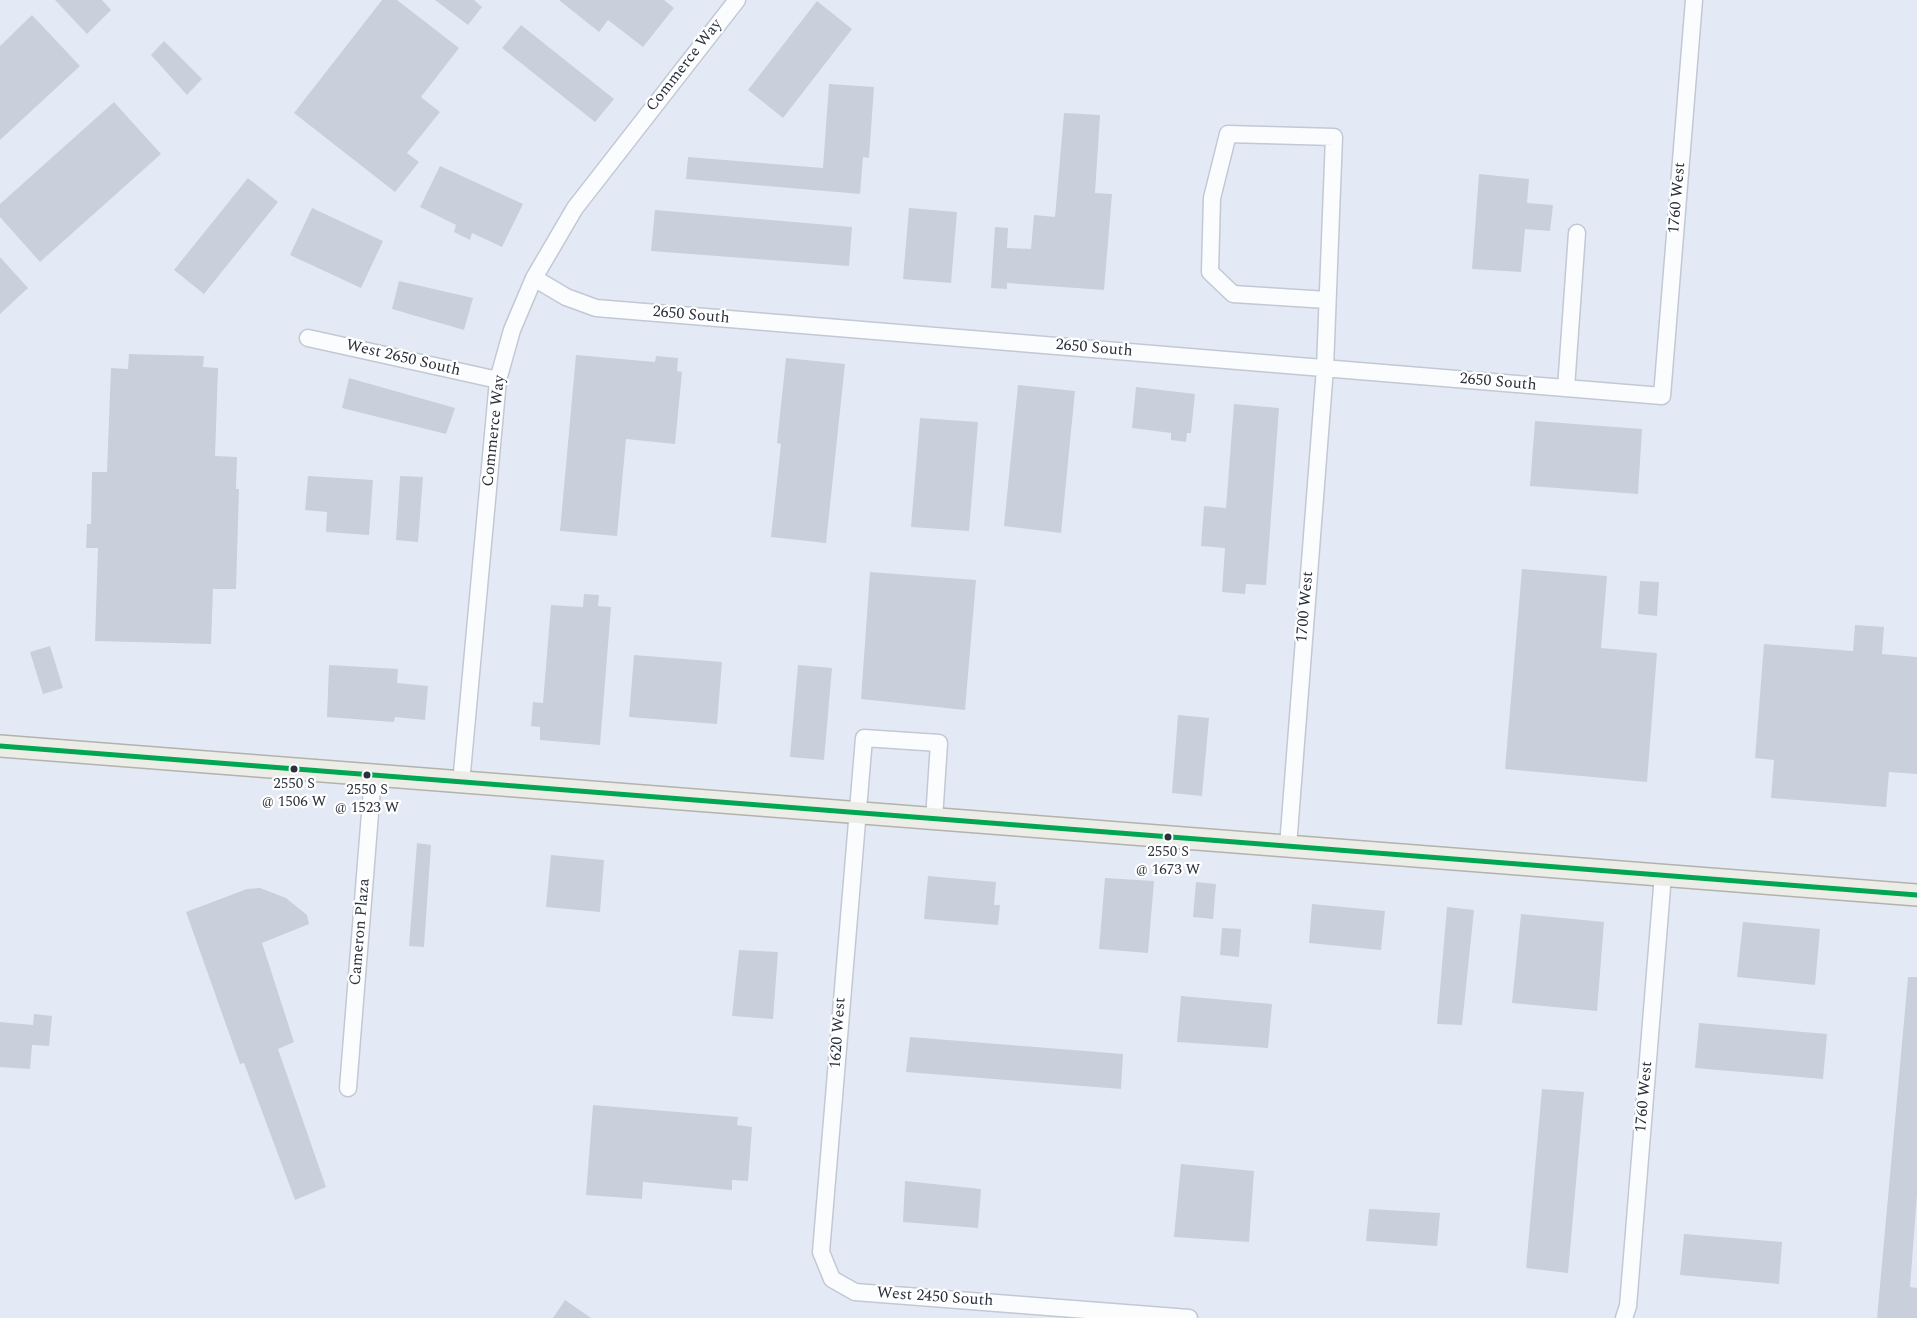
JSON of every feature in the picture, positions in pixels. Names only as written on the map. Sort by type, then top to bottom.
[{"type":"main road","points":[[0,746],[1917,895]]},
{"type":"street","name":"Commerce Way","points":[[461,783],[498,380],[512,330],[534,278],[575,208],[737,0]]},
{"type":"street","name":"1760 West","points":[[1662,396],[1694,0]]},
{"type":"street","name":"1700 West","points":[[1288,846],[1325,368],[1334,137],[1228,134],[1212,198],[1210,272],[1233,294],[1327,300]]},
{"type":"street","points":[[1566,388],[1576,233]]},
{"type":"street","name":"2650 South","points":[[534,278],[566,297],[596,308],[1662,396]]},
{"type":"street","name":"West 2650 South","points":[[308,338],[498,380]]},
{"type":"street","name":"1620 West","points":[[821,1252],[856,813],[864,738],[939,743],[934,819]]},
{"type":"street","name":"Cameron Plaza","points":[[348,1088],[373,776]]},
{"type":"street","name":"1760 West","points":[[1624,1318],[1628,1306],[1663,876]]},
{"type":"street","name":"West 2450 South","points":[[821,1252],[832,1279],[854,1292],[1189,1318]]},
{"type":"building","points":[[55,0],[102,0],[111,10],[87,34]]},
{"type":"building","points":[[382,0],[397,0],[459,48],[421,97],[440,112],[407,153],[419,162],[395,192],[294,113]]},
{"type":"building","points":[[435,0],[474,0],[482,7],[468,25]]},
{"type":"building","points":[[559,0],[664,0],[674,8],[643,47],[608,20],[599,32]]},
{"type":"building","points":[[817,1],[852,29],[783,118],[748,90]]},
{"type":"building","points":[[32,15],[80,66],[0,140],[0,46]]},
{"type":"building","points":[[521,25],[614,99],[595,122],[502,48]]},
{"type":"building","points":[[164,41],[202,79],[187,95],[151,55]]},
{"type":"building","points":[[829,84],[874,87],[869,158],[863,157],[860,194],[686,179],[688,157],[823,168]]},
{"type":"building","points":[[114,102],[161,154],[40,262],[0,217],[0,204]]},
{"type":"building","points":[[1064,113],[1100,115],[1095,193],[1112,194],[1104,290],[1007,283],[1007,289],[991,288],[995,227],[1008,228],[1007,248],[1031,249],[1034,215],[1055,217]]},
{"type":"building","points":[[440,166],[523,204],[502,247],[472,233],[470,240],[454,232],[456,225],[420,207]]},
{"type":"building","points":[[1479,174],[1529,179],[1527,203],[1553,205],[1550,231],[1525,229],[1521,272],[1472,269]]},
{"type":"building","points":[[248,178],[278,202],[204,294],[174,270]]},
{"type":"building","points":[[312,208],[383,241],[361,288],[290,255]]},
{"type":"building","points":[[909,208],[957,212],[951,283],[903,279]]},
{"type":"building","points":[[655,210],[852,227],[849,266],[651,251]]},
{"type":"building","points":[[0,257],[28,288],[0,314]]},
{"type":"building","points":[[399,281],[473,298],[464,330],[392,309]]},
{"type":"building","points":[[129,354],[204,356],[203,367],[218,368],[215,456],[237,457],[236,489],[239,489],[236,589],[213,589],[211,644],[95,641],[98,548],[86,548],[87,524],[91,524],[92,472],[107,472],[111,368],[128,369]]},
{"type":"building","points":[[576,355],[655,362],[656,356],[678,358],[677,371],[682,372],[675,444],[626,439],[617,536],[560,531]]},
{"type":"building","points":[[786,358],[845,364],[826,543],[771,537],[781,444],[777,443]]},
{"type":"building","points":[[349,378],[455,408],[446,434],[342,408]]},
{"type":"building","points":[[1018,385],[1075,391],[1061,533],[1004,526]]},
{"type":"building","points":[[1136,387],[1195,394],[1191,433],[1187,433],[1186,442],[1171,440],[1171,433],[1132,428]]},
{"type":"building","points":[[1234,404],[1279,408],[1266,585],[1246,584],[1245,594],[1222,592],[1225,548],[1201,546],[1204,506],[1226,508]]},
{"type":"building","points":[[920,418],[978,422],[969,531],[911,527]]},
{"type":"building","points":[[1535,421],[1642,429],[1638,494],[1530,486]]},
{"type":"building","points":[[308,476],[373,480],[369,535],[326,532],[327,512],[305,510]]},
{"type":"building","points":[[400,476],[423,477],[418,542],[396,540]]},
{"type":"building","points":[[1522,569],[1607,576],[1601,648],[1657,653],[1647,782],[1505,769]]},
{"type":"building","points":[[870,572],[976,580],[965,710],[861,699]]},
{"type":"building","points":[[1640,581],[1659,582],[1657,616],[1638,614]]},
{"type":"building","points":[[584,594],[599,595],[598,606],[611,607],[600,745],[540,740],[540,727],[531,726],[533,702],[543,703],[551,605],[583,607]]},
{"type":"building","points":[[1855,625],[1884,627],[1882,654],[1917,657],[1917,774],[1889,772],[1886,807],[1771,798],[1774,760],[1755,758],[1764,644],[1853,651]]},
{"type":"building","points":[[50,646],[63,688],[43,694],[30,652]]},
{"type":"building","points":[[634,655],[722,662],[717,724],[629,717]]},
{"type":"building","points":[[329,665],[398,669],[397,683],[428,686],[425,720],[395,717],[394,722],[327,717]]},
{"type":"building","points":[[798,665],[832,668],[824,760],[790,757]]},
{"type":"building","points":[[1178,715],[1209,718],[1202,796],[1172,793]]},
{"type":"building","points":[[417,843],[431,845],[424,947],[409,946]]},
{"type":"building","points":[[551,855],[604,860],[600,912],[546,907]]},
{"type":"building","points":[[928,876],[996,882],[994,905],[1000,905],[998,925],[924,919]]},
{"type":"building","points":[[1105,878],[1154,881],[1148,953],[1099,949]]},
{"type":"building","points":[[1196,882],[1216,884],[1213,919],[1193,917]]},
{"type":"building","points":[[260,888],[286,898],[307,915],[309,924],[262,943],[294,1042],[278,1049],[326,1187],[295,1200],[244,1063],[240,1064],[186,912],[247,889]]},
{"type":"building","points":[[1312,904],[1385,911],[1381,950],[1309,943]]},
{"type":"building","points":[[1447,907],[1474,910],[1462,1025],[1437,1024]]},
{"type":"building","points":[[1521,914],[1604,922],[1597,1011],[1512,1003]]},
{"type":"building","points":[[1743,922],[1820,929],[1815,985],[1737,977]]},
{"type":"building","points":[[1222,928],[1241,929],[1239,957],[1220,955]]},
{"type":"building","points":[[739,950],[778,952],[773,1019],[732,1016]]},
{"type":"building","points":[[1908,977],[1917,977],[1917,1195],[1910,1287],[1917,1288],[1917,1318],[1877,1318]]},
{"type":"building","points":[[1181,996],[1272,1004],[1268,1048],[1177,1042]]},
{"type":"building","points":[[34,1014],[52,1016],[49,1046],[32,1045],[30,1069],[0,1067],[0,1022],[33,1025]]},
{"type":"building","points":[[1699,1023],[1827,1034],[1823,1079],[1695,1068]]},
{"type":"building","points":[[910,1037],[1123,1054],[1121,1089],[906,1072]]},
{"type":"building","points":[[1542,1089],[1584,1092],[1568,1273],[1526,1268]]},
{"type":"building","points":[[593,1105],[738,1117],[737,1125],[752,1127],[748,1181],[732,1180],[732,1190],[643,1182],[642,1199],[586,1195]]},
{"type":"building","points":[[1181,1164],[1254,1171],[1249,1242],[1174,1237]]},
{"type":"building","points":[[905,1181],[981,1189],[978,1228],[903,1222]]},
{"type":"building","points":[[1369,1209],[1440,1213],[1437,1246],[1366,1241]]},
{"type":"building","points":[[1684,1234],[1782,1242],[1779,1284],[1680,1275]]},
{"type":"building","points":[[565,1300],[591,1318],[553,1318]]},
{"type":"transit line","points":[[0,746],[1917,895]]},
{"type":"place","name":"2550 S @ 1506 W","points":[[294,769]]},
{"type":"place","name":"2550 S @ 1523 W","points":[[367,775]]},
{"type":"place","name":"2550 S @ 1673 W","points":[[1168,837]]}]
